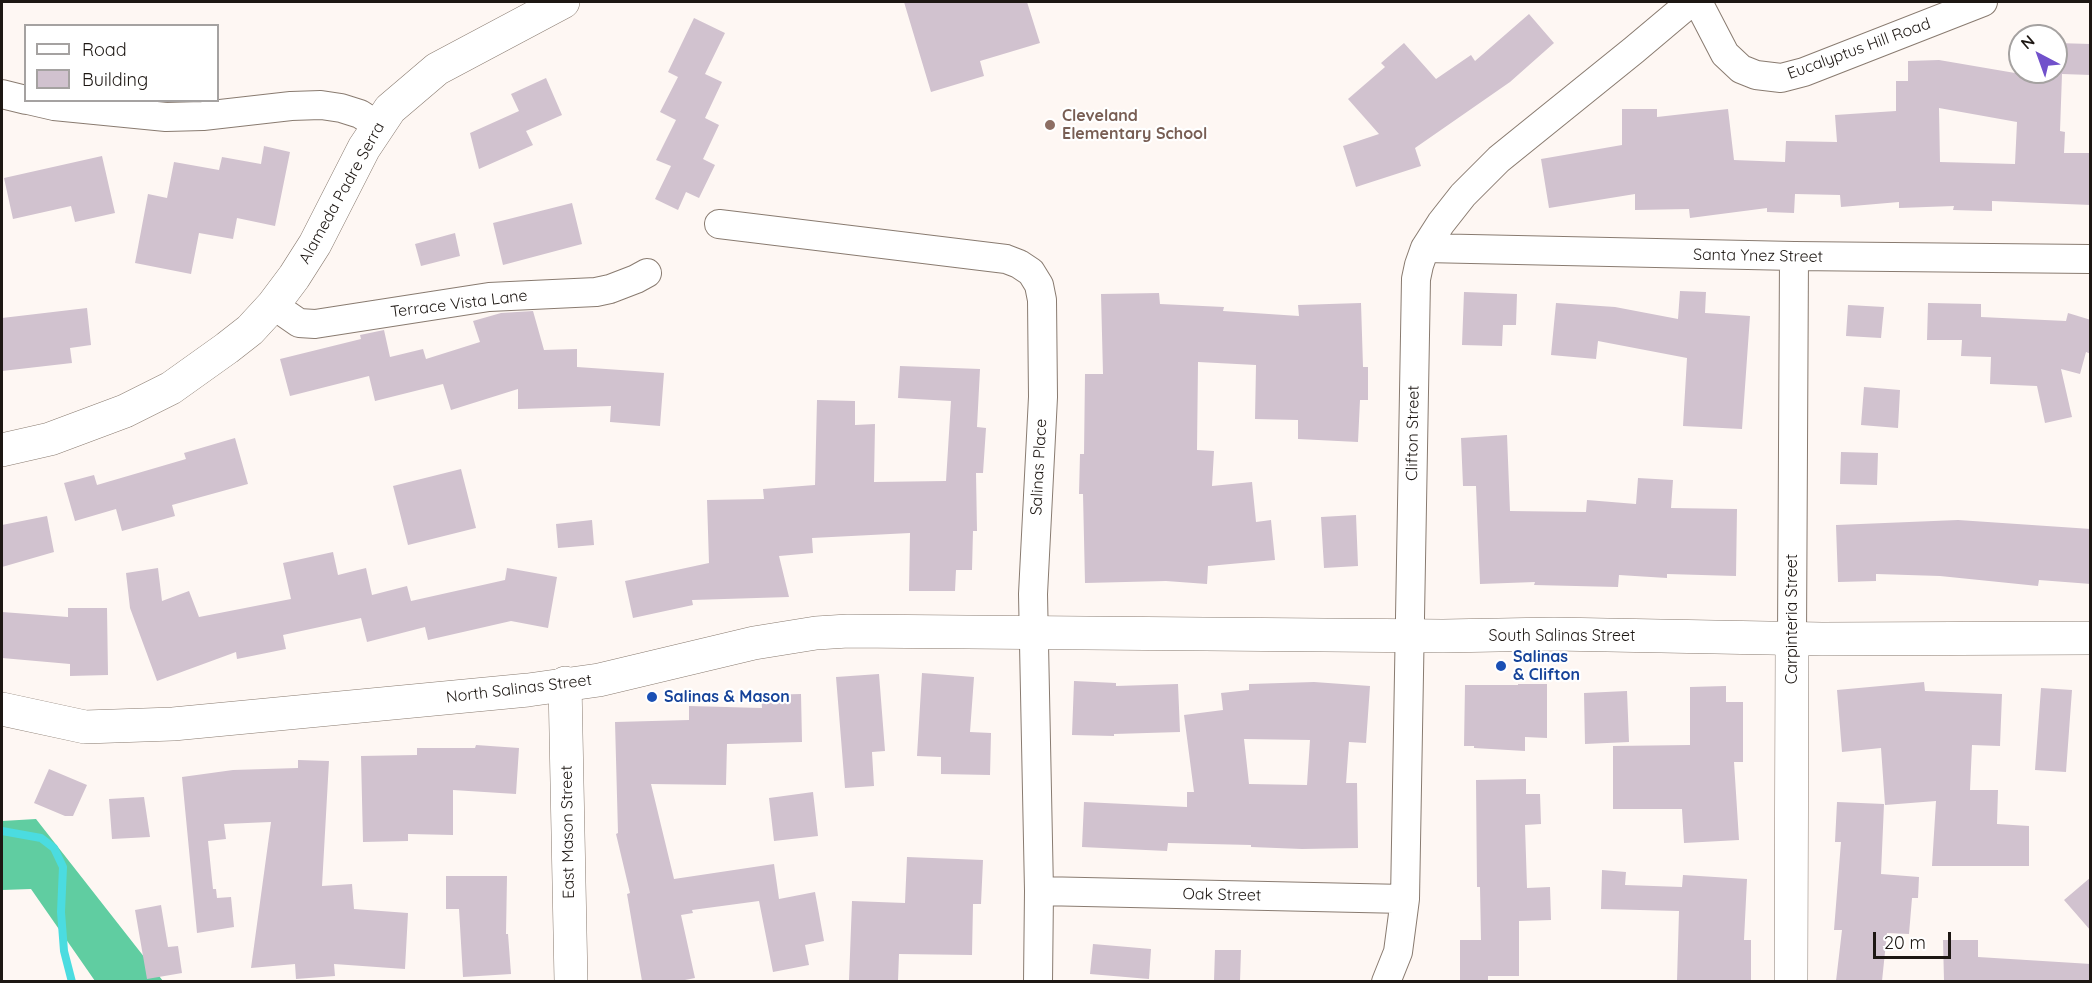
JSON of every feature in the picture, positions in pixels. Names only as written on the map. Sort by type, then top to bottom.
[{"type":"main road","name":"Alameda Padre Serra","points":[[2,450],[50,439],[125,411],[163,392],[250,330],[273,305],[315,244],[364,148],[390,108],[437,69],[563,2]]},
{"type":"main road","name":"North Salinas Street","points":[[2,709],[85,727],[173,724],[528,690],[599,680],[754,643],[816,633],[848,631],[1034,633]]},
{"type":"main road","name":"South Salinas Street","points":[[1034,633],[2091,638]]},
{"type":"main road","name":"Carpinteria Street","points":[[1791,981],[1792,638]]},
{"type":"main road","name":"East Mason Street","points":[[565,683],[571,981]]},
{"type":"street","name":"Clifton Street","points":[[1386,981],[1398,952],[1405,899],[1416,279],[1419,265],[1425,248],[1441,223],[1463,195],[1499,159],[1691,2]]},
{"type":"street","name":"Eucalyptus Hill Road","points":[[1698,2],[1725,54],[1741,69],[1756,75],[1781,78],[1804,72],[1983,2]]},
{"type":"street","points":[[2,94],[24,99]]},
{"type":"street","points":[[36,102],[54,106],[166,117],[203,116],[321,105],[360,114],[377,125]]},
{"type":"street","name":"Salinas Place","points":[[719,224],[1006,260],[1019,264],[1031,272],[1039,285],[1042,300],[1043,386],[1033,594],[1039,891],[1038,981]]},
{"type":"street","name":"Santa Ynez Street","points":[[1425,248],[1794,256],[2091,259]]},
{"type":"street","name":"Carpinteria Street","points":[[1792,638],[1794,256]]},
{"type":"street","name":"Terrace Vista Lane","points":[[273,305],[299,323],[315,324],[489,297],[596,292],[627,283],[647,273]]},
{"type":"street","name":"Oak Street","points":[[1039,891],[1405,899]]},
{"type":"green space","points":[[36,819],[163,981],[95,981],[31,889],[2,890],[2,821]]},
{"type":"building","points":[[904,2],[1027,2],[1040,43],[980,61],[984,76],[931,92]]},
{"type":"building","points":[[1529,14],[1554,43],[1510,82],[1415,148],[1421,166],[1356,187],[1343,146],[1379,134],[1348,99],[1385,67],[1381,63],[1404,43],[1436,79],[1471,55],[1475,61]]},
{"type":"building","points":[[694,18],[725,33],[705,74],[722,82],[705,118],[719,125],[703,159],[715,165],[699,198],[686,192],[678,210],[655,199],[671,166],[656,160],[676,120],[660,112],[678,77],[668,72]]},
{"type":"building","points":[[2068,43],[2091,44],[2091,75],[2068,74]]},
{"type":"building","points":[[1939,60],[2008,72],[2008,84],[2062,84],[2060,131],[2065,132],[2064,153],[2091,153],[2091,205],[1992,201],[1992,211],[1953,210],[1954,206],[1899,208],[1899,202],[1841,207],[1840,195],[1795,194],[1794,213],[1767,212],[1767,208],[1690,218],[1689,209],[1635,210],[1635,194],[1549,208],[1541,159],[1622,145],[1622,109],[1657,109],[1657,117],[1728,109],[1734,160],[1785,162],[1786,141],[1837,142],[1835,115],[1896,111],[1896,81],[1908,81],[1908,61]],"holes":[[[1939,108],[2017,122],[2015,164],[1940,162]]]},
{"type":"building","points":[[546,78],[562,115],[526,131],[533,145],[479,169],[470,133],[519,111],[511,94]]},
{"type":"building","points":[[264,146],[290,152],[275,226],[237,218],[233,239],[199,233],[191,274],[135,263],[148,194],[167,198],[174,162],[219,170],[222,157],[261,164]]},
{"type":"building","points":[[102,156],[115,213],[75,222],[71,206],[13,219],[4,178]]},
{"type":"building","points":[[572,203],[582,244],[503,265],[493,223]]},
{"type":"building","points":[[455,233],[460,256],[421,266],[415,244]]},
{"type":"building","points":[[1680,291],[1706,292],[1705,313],[1750,316],[1742,429],[1683,426],[1687,358],[1598,341],[1596,359],[1551,355],[1556,303],[1615,307],[1678,319]]},
{"type":"building","points":[[1464,292],[1517,294],[1516,325],[1503,325],[1502,346],[1462,345]]},
{"type":"building","points":[[1159,293],[1160,304],[1224,307],[1223,311],[1299,316],[1298,305],[1361,303],[1363,367],[1368,367],[1368,400],[1360,400],[1358,442],[1298,439],[1298,420],[1255,419],[1256,365],[1198,362],[1197,450],[1214,451],[1212,486],[1252,482],[1256,522],[1271,520],[1275,560],[1208,566],[1207,584],[1166,581],[1085,583],[1083,494],[1079,494],[1080,454],[1084,454],[1085,374],[1103,374],[1101,294]]},
{"type":"building","points":[[1928,303],[1981,304],[1981,317],[2066,321],[2068,313],[2091,320],[2091,354],[2086,352],[2080,374],[2061,369],[2072,417],[2045,423],[2037,386],[1990,384],[1991,357],[1961,356],[1962,340],[1927,340]]},
{"type":"building","points":[[1848,305],[1884,307],[1881,338],[1846,336]]},
{"type":"building","points":[[87,308],[91,345],[70,348],[72,363],[2,371],[2,318]]},
{"type":"building","points":[[533,311],[544,350],[577,349],[577,367],[664,373],[660,426],[610,422],[611,406],[518,409],[518,389],[451,410],[443,384],[375,401],[369,376],[290,396],[280,359],[361,339],[360,335],[384,330],[390,357],[423,349],[426,359],[480,342],[473,321],[501,313]]},
{"type":"building","points":[[900,366],[980,369],[977,427],[986,428],[983,473],[976,473],[977,531],[973,531],[972,570],[956,570],[955,591],[909,591],[910,533],[812,538],[813,553],[779,556],[789,597],[692,600],[693,605],[633,618],[625,581],[709,563],[707,500],[764,499],[763,489],[815,485],[817,400],[855,401],[855,425],[875,424],[874,482],[946,481],[951,401],[898,398]]},
{"type":"building","points":[[1864,387],[1900,390],[1898,428],[1861,425]]},
{"type":"building","points":[[1507,435],[1510,511],[1586,512],[1587,500],[1636,504],[1638,478],[1673,480],[1671,508],[1737,509],[1736,576],[1667,574],[1667,578],[1619,575],[1618,587],[1534,585],[1535,582],[1480,584],[1476,486],[1463,486],[1461,438]]},
{"type":"building","points":[[235,438],[248,484],[172,505],[175,516],[122,531],[116,509],[75,521],[64,483],[94,475],[97,485],[186,459],[184,453]]},
{"type":"building","points":[[1841,452],[1878,453],[1877,485],[1840,484]]},
{"type":"building","points":[[461,469],[476,528],[408,545],[393,486]]},
{"type":"building","points":[[1356,515],[1358,566],[1324,568],[1321,517]]},
{"type":"building","points":[[47,516],[54,552],[2,567],[2,525]]},
{"type":"building","points":[[592,520],[594,545],[558,548],[556,524]]},
{"type":"building","points":[[1958,520],[2091,529],[2091,584],[2039,580],[2038,586],[1940,576],[1876,574],[1876,581],[1838,582],[1836,525]]},
{"type":"building","points":[[333,552],[338,575],[366,568],[372,595],[407,586],[411,601],[505,580],[507,568],[557,577],[548,628],[511,621],[428,640],[425,627],[367,642],[361,618],[283,635],[286,649],[237,659],[236,652],[157,681],[130,608],[126,573],[158,568],[162,601],[189,591],[199,617],[291,599],[283,563]]},
{"type":"building","points":[[68,608],[107,608],[108,675],[70,676],[70,664],[2,658],[2,612],[68,617]]},
{"type":"building","points":[[922,673],[974,677],[970,732],[991,733],[990,775],[941,774],[941,757],[917,756]]},
{"type":"building","points":[[879,674],[885,751],[872,752],[874,786],[845,788],[836,677]]},
{"type":"building","points":[[1074,681],[1116,683],[1116,686],[1178,684],[1180,732],[1114,734],[1114,736],[1072,735]]},
{"type":"building","points":[[1314,682],[1370,686],[1366,743],[1349,742],[1346,783],[1357,783],[1358,848],[1302,849],[1168,843],[1167,851],[1082,847],[1084,802],[1187,807],[1187,792],[1194,792],[1184,715],[1223,710],[1221,693],[1249,690],[1249,684]],"holes":[[[1244,739],[1310,740],[1307,785],[1249,784]]]},
{"type":"building","points":[[1924,682],[1925,691],[2002,694],[2000,746],[1972,745],[1970,790],[1998,790],[1997,824],[2029,826],[2029,866],[1932,866],[1936,801],[1885,805],[1881,748],[1842,752],[1837,690]]},
{"type":"building","points":[[1547,684],[1547,738],[1525,737],[1525,751],[1464,746],[1465,685]]},
{"type":"building","points":[[1726,686],[1726,702],[1743,702],[1743,762],[1734,762],[1739,840],[1684,843],[1682,809],[1613,809],[1613,746],[1690,745],[1690,687]]},
{"type":"building","points":[[2041,688],[2072,690],[2066,772],[2035,770]]},
{"type":"building","points":[[1627,691],[1629,742],[1585,744],[1584,693]]},
{"type":"building","points":[[801,694],[802,742],[727,744],[726,785],[651,784],[674,879],[774,864],[779,899],[815,892],[824,941],[805,945],[809,965],[773,972],[759,901],[692,910],[693,913],[681,915],[695,978],[680,981],[642,981],[627,894],[630,893],[616,834],[618,833],[615,722],[689,720],[689,706],[762,708],[761,695]]},
{"type":"building","points":[[476,745],[519,748],[516,794],[453,790],[453,835],[408,834],[408,841],[363,842],[361,756],[417,755],[417,748],[475,748]]},
{"type":"building","points":[[298,760],[329,761],[322,886],[352,884],[354,909],[408,913],[405,969],[334,964],[335,976],[296,979],[295,964],[251,968],[271,822],[224,824],[226,839],[208,841],[213,889],[216,889],[217,898],[231,897],[234,927],[197,933],[182,777],[233,770],[298,768]]},
{"type":"building","points":[[49,769],[87,785],[73,816],[65,816],[34,803]]},
{"type":"building","points":[[1526,779],[1526,794],[1540,794],[1541,824],[1525,825],[1527,888],[1550,887],[1551,920],[1519,921],[1519,976],[1488,976],[1488,981],[1460,981],[1460,940],[1481,940],[1480,887],[1477,887],[1476,780]]},
{"type":"building","points":[[813,792],[818,836],[774,841],[769,798]]},
{"type":"building","points":[[144,797],[150,837],[112,839],[109,799]]},
{"type":"building","points":[[1837,802],[1884,804],[1881,874],[1919,877],[1918,898],[1912,898],[1909,934],[1887,933],[1882,981],[1836,981],[1842,930],[1834,930],[1841,842],[1835,842]]},
{"type":"building","points":[[907,857],[983,860],[981,904],[973,904],[972,955],[899,954],[898,981],[849,981],[852,901],[905,903]]},
{"type":"building","points":[[1602,870],[1626,872],[1625,885],[1682,887],[1683,875],[1747,879],[1744,940],[1751,940],[1751,981],[1677,981],[1679,911],[1601,909]]},
{"type":"building","points":[[446,876],[507,876],[506,934],[508,934],[511,974],[463,977],[459,909],[446,909]]},
{"type":"building","points":[[2091,877],[2091,931],[2064,900]]},
{"type":"building","points":[[161,905],[168,947],[178,946],[182,973],[147,979],[135,910]]},
{"type":"building","points":[[1943,940],[1978,940],[1978,957],[2091,964],[2091,981],[1944,981]]},
{"type":"building","points":[[1093,944],[1151,949],[1149,979],[1090,974]]},
{"type":"building","points":[[1215,950],[1241,950],[1240,981],[1214,981]]},
{"type":"waterway","points":[[2,831],[41,838],[54,848],[63,867],[61,912],[64,951],[72,982]]},
{"type":"place","name":"Cleveland Elementary School","points":[[1050,125]]},
{"type":"place","name":"Salinas & Clifton","points":[[1501,666]]},
{"type":"place","name":"Salinas & Mason","points":[[652,697]]}]
